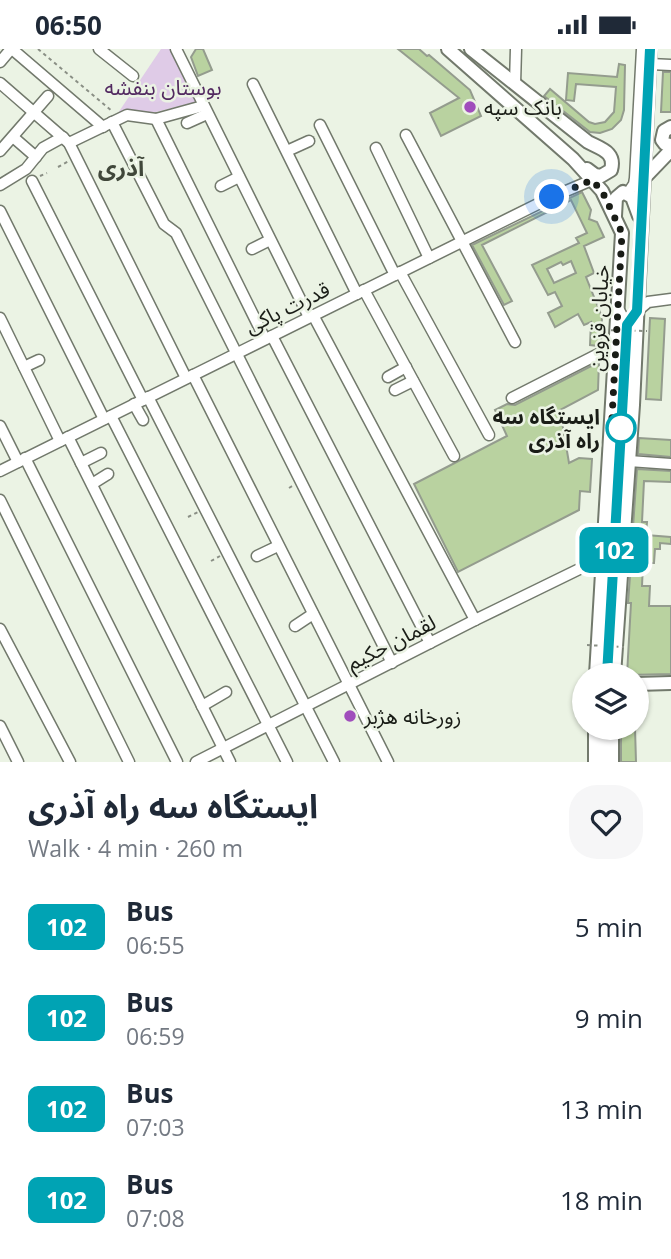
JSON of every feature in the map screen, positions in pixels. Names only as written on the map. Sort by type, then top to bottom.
[{"type":"main road","points":[[448,49],[573,159],[595,175],[601,176],[611,170],[612,158],[609,153],[588,142],[471,49]]},
{"type":"main road","name":"خیابان قزوین","points":[[615,663],[643,233],[650,49]]},
{"type":"main road","points":[[647,117],[671,126]]},
{"type":"main road","points":[[645,176],[671,147],[662,139],[664,131],[671,126]]},
{"type":"main road","name":"خیابان قزوین","points":[[573,159],[602,191],[622,233],[597,663]]},
{"type":"main road","points":[[615,217],[616,198],[628,193],[635,202],[643,233]]},
{"type":"main road","points":[[619,310],[637,311]]},
{"type":"main road","points":[[649,684],[671,683]]},
{"type":"main road","points":[[595,740],[595,762]]},
{"type":"main road","points":[[612,740],[612,762]]},
{"type":"street","points":[[0,62],[11,49],[112,123],[164,224],[176,233],[392,663]]},
{"type":"street","points":[[99,49],[133,76]]},
{"type":"street","points":[[176,49],[270,240],[475,620]]},
{"type":"street","points":[[514,84],[516,49]]},
{"type":"street","points":[[628,193],[635,178],[642,49]]},
{"type":"street","points":[[650,64],[671,65]]},
{"type":"street","points":[[0,83],[66,140],[388,762]]},
{"type":"street","points":[[253,84],[360,292],[413,380],[454,456]]},
{"type":"street","points":[[0,151],[48,96]]},
{"type":"street","points":[[0,184],[26,169],[43,148],[127,115],[156,119],[205,110]]},
{"type":"street","points":[[187,123],[205,110]]},
{"type":"street","points":[[156,119],[430,643]]},
{"type":"street","points":[[320,125],[398,273],[489,435]]},
{"type":"street","points":[[406,135],[515,342]]},
{"type":"street","points":[[13,137],[36,157]]},
{"type":"street","points":[[287,152],[309,141]]},
{"type":"street","points":[[376,148],[429,258]]},
{"type":"street","points":[[221,186],[239,177]]},
{"type":"street","name":"قدرت پاکی","points":[[0,471],[461,242],[592,180]]},
{"type":"street","points":[[32,181],[142,400],[334,762]]},
{"type":"street","points":[[0,211],[286,762]]},
{"type":"street","points":[[252,249],[270,240]]},
{"type":"street","points":[[627,325],[648,302],[671,299]]},
{"type":"street","points":[[608,663],[627,325],[619,310]]},
{"type":"street","points":[[0,319],[45,410],[92,484],[230,762]]},
{"type":"street","points":[[512,398],[616,345]]},
{"type":"street","points":[[24,367],[39,360]]},
{"type":"street","points":[[388,377],[405,367]]},
{"type":"street","points":[[395,390],[413,380]]},
{"type":"street","points":[[142,400],[143,420]]},
{"type":"street","points":[[45,410],[57,403]]},
{"type":"street","points":[[0,426],[21,460],[177,762]]},
{"type":"street","points":[[81,463],[101,453]]},
{"type":"street","points":[[629,461],[671,464]]},
{"type":"street","points":[[92,484],[108,474]]},
{"type":"street","points":[[0,500],[129,762]]},
{"type":"street","points":[[257,555],[278,545]]},
{"type":"street","name":"لقمان حکیم","points":[[196,762],[604,557]]},
{"type":"street","points":[[295,627],[313,614]]},
{"type":"street","points":[[0,629],[71,762]]},
{"type":"street","points":[[202,706],[226,692]]},
{"type":"street","points":[[0,726],[18,762]]},
{"type":"street","points":[[605,740],[605,762]]},
{"type":"path","points":[[38,49],[112,123]]},
{"type":"path","points":[[58,167],[76,158]]},
{"type":"path","points":[[605,324],[604,330],[647,331]]},
{"type":"path","points":[[587,645],[624,647]]},
{"type":"green space","name":"بوستان بنفشه","points":[[161,49],[170,49],[196,102],[156,112],[118,113]]},
{"type":"building","points":[[196,49],[203,49],[212,70],[198,76],[191,57]]},
{"type":"building","points":[[398,49],[419,49],[429,55],[470,90],[481,116],[441,136],[430,113],[459,98]]},
{"type":"building","points":[[619,64],[625,65],[624,110],[621,120],[612,129],[600,133],[590,132],[544,96],[550,89],[589,122],[605,122],[614,112],[616,87],[576,84],[574,101],[566,100],[568,73],[617,77]]},
{"type":"building","points":[[663,72],[671,72],[671,112],[661,112]]},
{"type":"building","points":[[582,192],[591,210],[589,219],[597,222],[604,237],[584,246],[594,273],[586,277],[602,317],[601,344],[590,345],[591,322],[584,325],[578,314],[555,327],[548,313],[562,306],[555,292],[548,295],[532,265],[579,243],[576,238],[587,233],[571,200],[482,245],[512,301],[504,305],[472,245]],"holes":[[[571,261],[576,273],[554,283],[547,269],[561,262],[563,265]]]},
{"type":"building","points":[[650,318],[665,319],[661,400],[646,399]]},
{"type":"building","points":[[599,362],[598,390],[560,410],[569,463],[579,458],[592,459],[590,492],[580,491],[579,510],[458,572],[414,484],[507,436],[495,410],[507,404],[515,405]]},
{"type":"building","points":[[639,438],[671,440],[671,457],[638,454]]},
{"type":"building","points":[[637,469],[671,471],[671,482],[644,481],[642,522],[647,522],[646,535],[671,537],[671,544],[660,543],[660,549],[655,549],[654,563],[643,563],[642,586],[650,586],[649,606],[671,606],[671,674],[649,674],[649,663],[628,663],[631,563],[636,563],[637,542],[632,542]]},
{"type":"building","points":[[621,740],[635,740],[636,762],[621,762]]},
{"type":"bus line","name":"102","points":[[608,663],[627,325],[637,311],[643,233],[650,49]]},
{"type":"place","name":"بانک سپه","points":[[470,107]]},
{"type":"place","name":"ایستگاه سه راه آذری","points":[[621,428]]},
{"type":"place","name":"زورخانه هژبر","points":[[350,716]]},
{"type":"district","name":"آذری","points":[[121,167]]},
{"type":"route","points":[[552,197],[592,180],[602,191],[622,233],[612,418],[621,428]]}]
